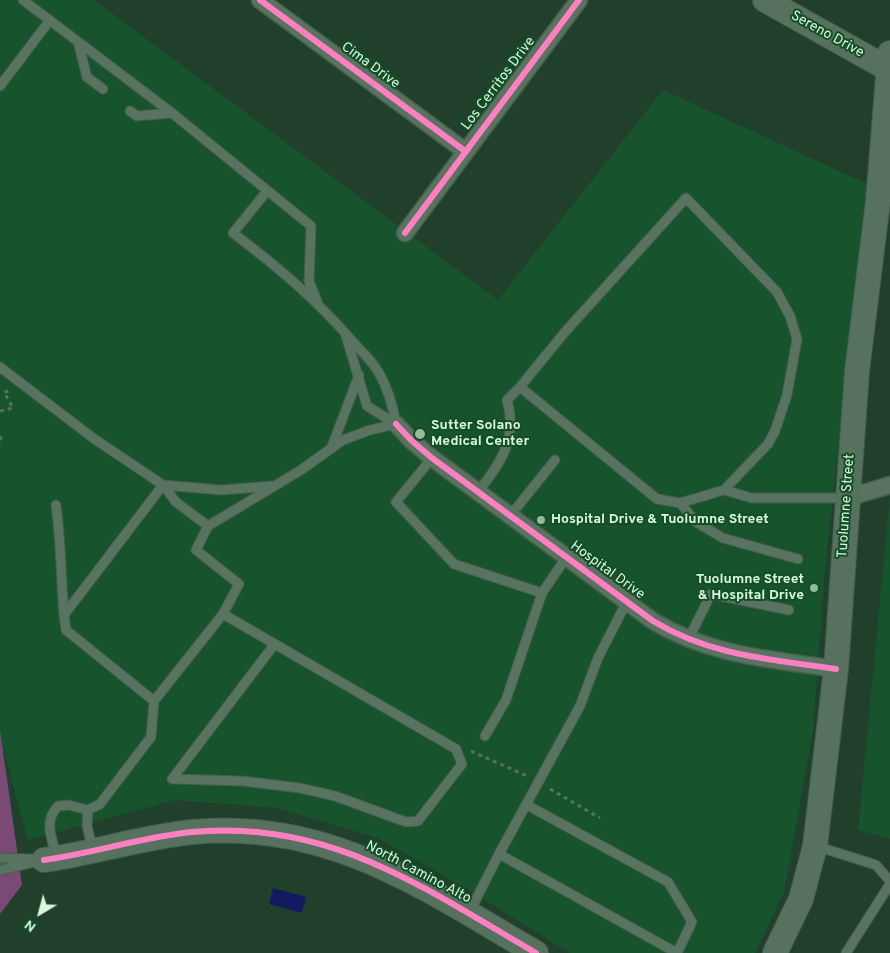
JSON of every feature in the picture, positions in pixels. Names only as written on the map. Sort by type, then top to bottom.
[{"type":"main road","name":"Sereno Drive","points":[[764,0],[889,64]]},
{"type":"main road","name":"Tuolumne Street","points":[[775,953],[800,899],[815,846],[836,669],[857,371],[878,201],[889,64]]},
{"type":"main road","name":"North Camino Alto","points":[[50,859],[142,838],[194,832],[243,831],[283,836],[332,846],[374,862],[536,953]]},
{"type":"street","name":"Cima Drive","points":[[260,0],[465,151]]},
{"type":"street","name":"Los Cerritos Drive","points":[[405,232],[579,0]]},
{"type":"street","name":"Hospital Drive","points":[[396,424],[432,458],[653,621],[688,640],[728,652],[836,669]]},
{"type":"street","points":[[847,498],[890,484]]},
{"type":"lane","points":[[23,0],[172,113],[311,226],[309,281],[317,301]]},
{"type":"lane","points":[[0,86],[50,20]]},
{"type":"lane","points":[[78,42],[87,77],[102,90]]},
{"type":"lane","points":[[130,111],[138,116],[172,113]]},
{"type":"lane","points":[[267,191],[233,233],[317,301],[345,332],[378,371],[392,401],[396,424]]},
{"type":"lane","points":[[478,492],[501,462],[507,447],[512,416],[507,400],[565,332],[686,198],[777,292],[790,316],[797,339],[787,395],[775,431],[768,444],[724,490],[680,503],[657,499],[520,387]]},
{"type":"lane","points":[[345,332],[359,375],[366,406],[396,424]]},
{"type":"lane","points":[[0,367],[93,438],[163,485],[176,502],[208,526]]},
{"type":"lane","points":[[330,450],[359,375]]},
{"type":"lane","points":[[0,870],[50,859],[48,824],[51,814],[58,806],[69,805],[88,810],[100,804],[151,737],[154,701],[223,614],[239,584],[196,550],[208,526],[274,486],[343,440],[370,430],[396,424]]},
{"type":"lane","points":[[432,458],[396,502],[454,564],[542,593]]},
{"type":"lane","points":[[510,516],[555,460]]},
{"type":"lane","points":[[163,485],[221,490],[274,486]]},
{"type":"lane","points":[[64,615],[163,485]]},
{"type":"lane","points":[[724,490],[752,498],[847,498]]},
{"type":"lane","points":[[680,503],[696,522],[723,538],[798,559]]},
{"type":"lane","points":[[56,505],[62,547],[60,575],[66,630],[154,701]]},
{"type":"lane","points":[[485,736],[506,700],[542,593],[566,558]]},
{"type":"lane","points":[[688,640],[711,594],[789,610]]},
{"type":"lane","points":[[469,914],[498,854],[527,806],[580,706],[598,658],[627,602]]},
{"type":"lane","points":[[223,614],[456,749],[462,764],[418,821],[406,822],[336,796],[300,788],[242,781],[172,779],[274,644]]},
{"type":"lane","points":[[498,854],[677,953],[692,922],[668,882],[527,806]]},
{"type":"lane","points":[[88,810],[87,826],[93,850]]},
{"type":"lane","points":[[815,846],[876,865],[890,882],[846,953]]},
{"type":"lane","name":"North Camino Alto","points":[[0,858],[50,859]]},
{"type":"path","points":[[0,411],[13,408],[4,392],[27,388]]},
{"type":"path","points":[[0,436],[2,442],[0,442]]},
{"type":"shaded area","name":"Sutter Solano Medical Center","points":[[0,0],[94,0],[498,300],[663,90],[867,184],[825,568],[813,731],[784,892],[755,953],[570,953],[464,887],[378,838],[277,808],[175,800],[28,840],[0,737]]},
{"type":"shaded area","points":[[890,496],[890,839],[858,830]]},
{"type":"shaded area","points":[[0,730],[22,885],[0,914]]},
{"type":"shaded area","points":[[273,888],[306,897],[302,913],[269,904]]},
{"type":"cycle path","points":[[260,0],[465,151]]},
{"type":"cycle path","points":[[405,233],[579,0]]},
{"type":"cycle path","points":[[396,424],[432,458],[653,621],[675,633],[719,649],[764,659],[836,669]]},
{"type":"cycle path","points":[[44,860],[173,834],[192,832],[242,831],[288,836],[332,847],[373,863],[454,905],[536,953]]},
{"type":"place","name":"Sutter Solano Medical Center","points":[[420,434]]},
{"type":"place","name":"Hospital Drive & Tuolumne Street","points":[[541,520]]},
{"type":"place","name":"Tuolumne Street & Hospital Drive","points":[[814,588]]}]
